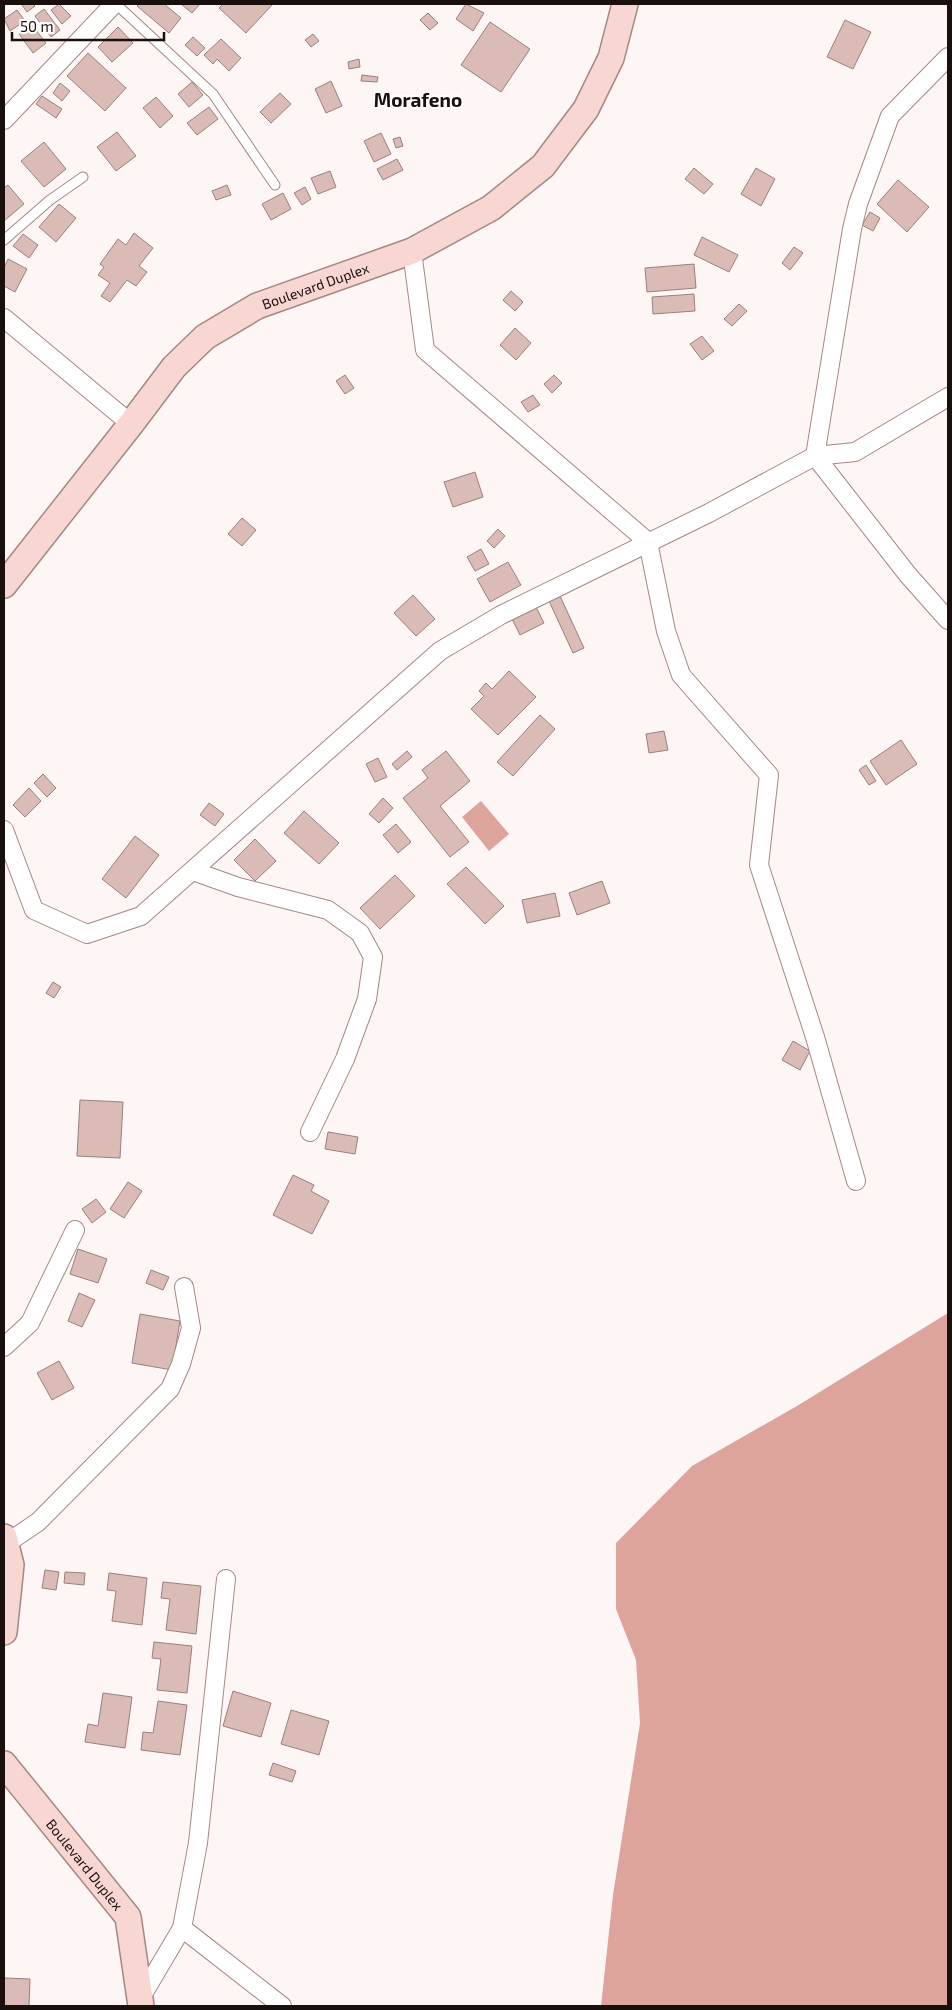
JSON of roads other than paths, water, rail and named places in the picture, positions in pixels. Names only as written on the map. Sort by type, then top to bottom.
[{"type":"street","points":[[4,120],[115,4]]},
{"type":"street","name":"Boulevard Duplex","points":[[4,585],[131,424],[174,366],[205,337],[257,306],[412,251],[490,208],[543,166],[586,109],[611,58],[625,4]]},
{"type":"street","points":[[948,57],[890,116],[858,204],[852,229],[815,456],[908,576],[948,620]]},
{"type":"street","points":[[412,251],[425,350],[648,542],[666,631],[681,675],[769,775],[759,865],[815,1037],[856,1182]]},
{"type":"street","points":[[4,318],[131,424]]},
{"type":"street","points":[[4,830],[34,910],[88,934],[141,916],[440,651],[500,615],[709,513],[815,456],[856,452],[948,397]]},
{"type":"street","points":[[193,871],[238,887],[328,910],[360,933],[373,957],[367,999],[345,1058],[310,1132]]},
{"type":"street","points":[[4,1347],[30,1323],[75,1230]]},
{"type":"street","points":[[4,1632],[11,1565],[4,1542],[38,1522],[170,1389],[181,1364],[191,1328],[184,1287]]},
{"type":"street","points":[[140,2003],[182,1928],[198,1843],[226,1579]]},
{"type":"street","name":"Boulevard Duplex","points":[[4,1764],[128,1917],[140,2003]]},
{"type":"street","points":[[182,1928],[282,2006]]},
{"type":"lane","points":[[115,4],[213,94],[276,185]]},
{"type":"lane","points":[[4,240],[37,210],[83,177]]},
{"type":"district","name":"Morafeno","points":[[418,99]]}]
